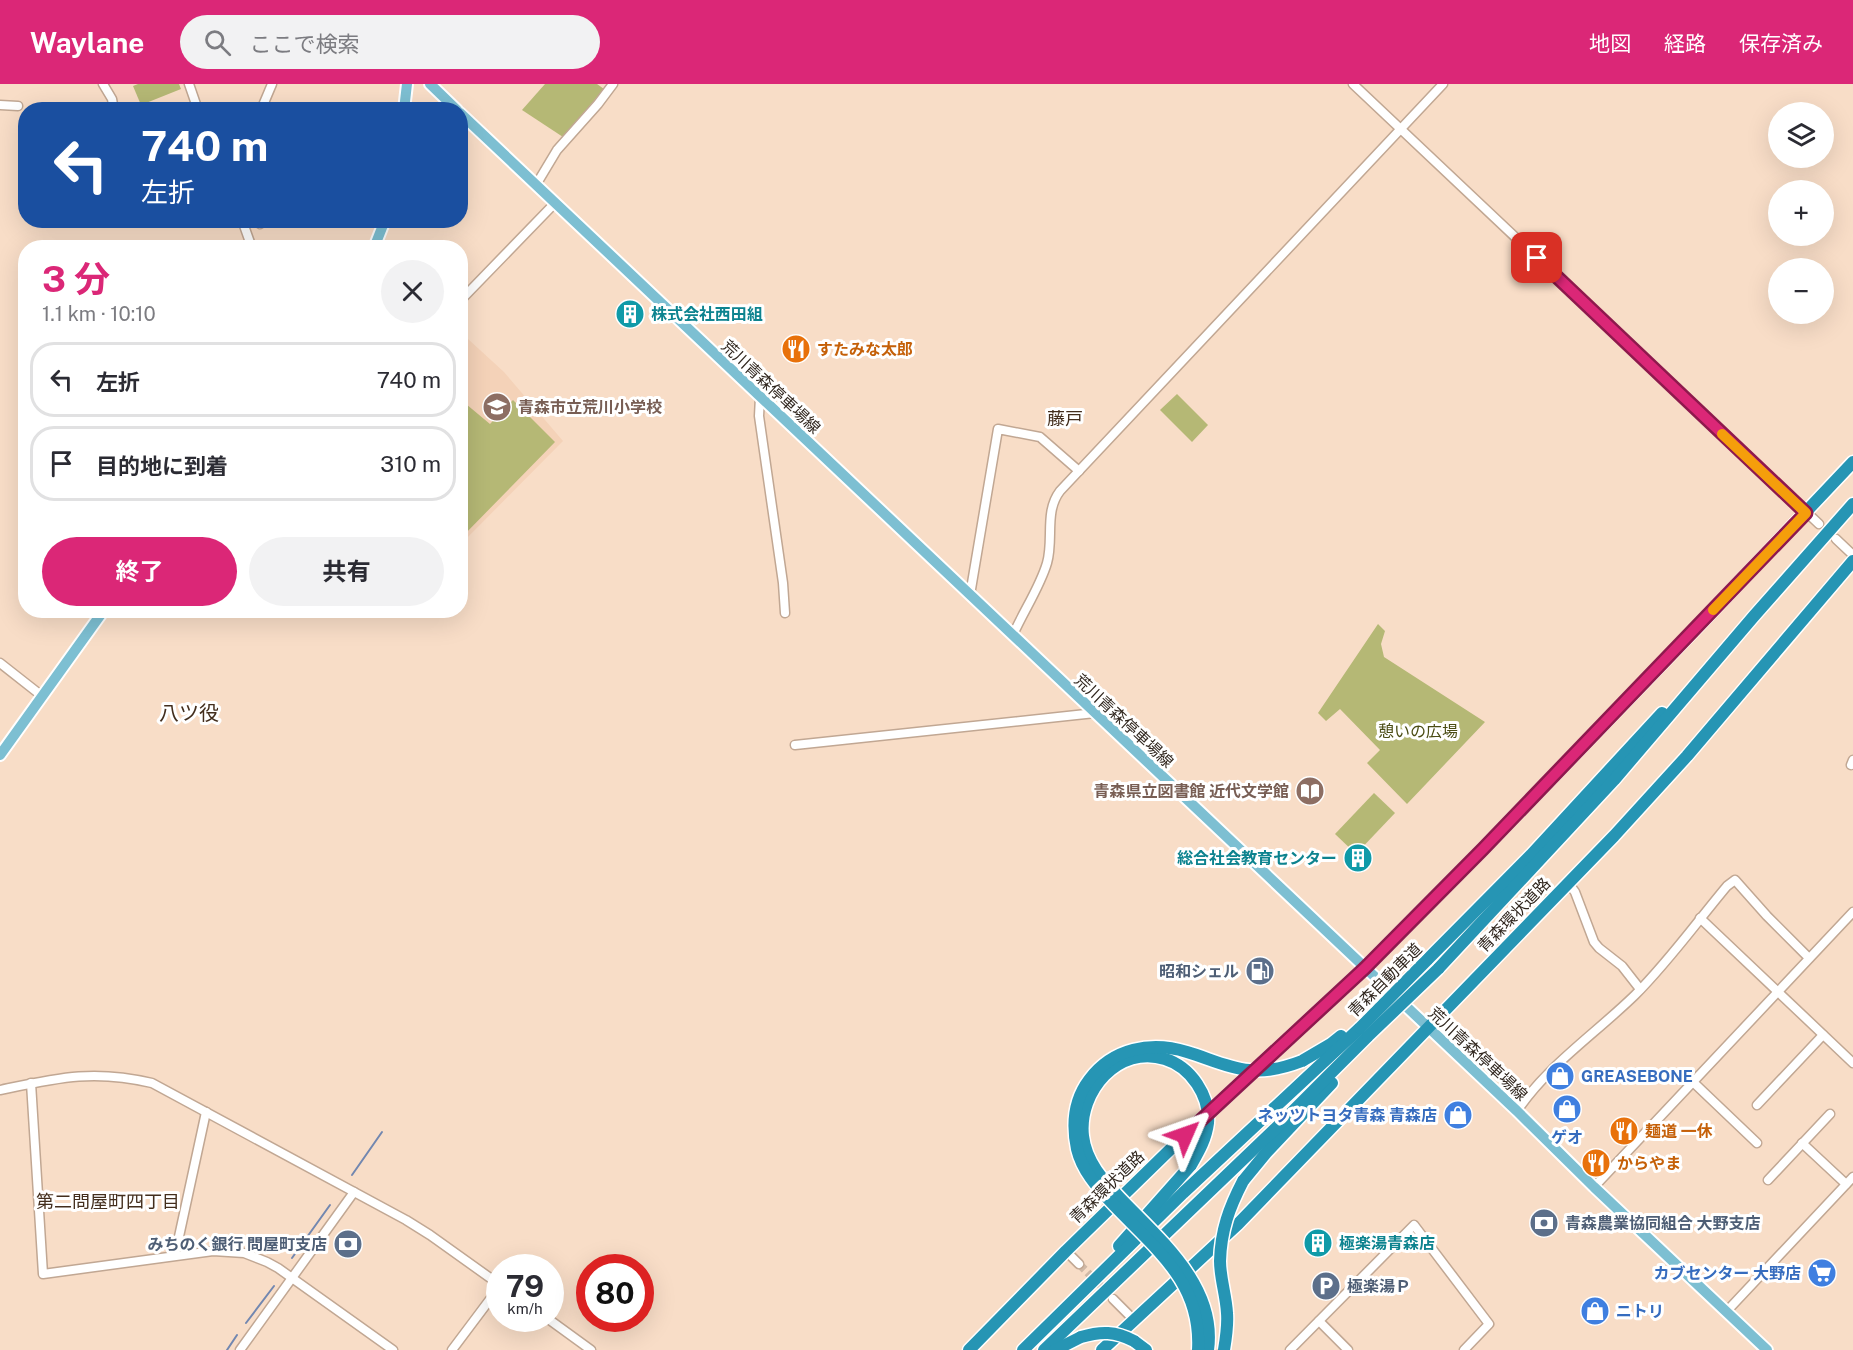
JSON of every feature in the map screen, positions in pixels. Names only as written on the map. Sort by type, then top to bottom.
[{"type":"highway","name":"青森環状道路","points":[[969,1350],[1185,1135],[1365,968],[1483,849],[1853,462]]},
{"type":"highway","name":"青森自動車道","points":[[1023,1350],[1184,1193],[1364,1032],[1434,974],[1614,780],[1853,504]]},
{"type":"highway","name":"青森環状道路","points":[[1102,1350],[1238,1224],[1569,884],[1687,756],[1853,561]]},
{"type":"highway","name":"青森自動車道","points":[[1044,1350],[1277,1127],[1364,1032],[1400,988],[1531,855],[1754,616]]},
{"type":"highway","points":[[1198,1350],[1197,1315],[1189,1293],[1161,1252],[1102,1193],[1078,1154],[1074,1136],[1074,1121],[1077,1102],[1085,1086],[1094,1073],[1107,1062],[1138,1047],[1171,1048],[1232,1067],[1248,1070],[1274,1070],[1302,1062],[1331,1044],[1364,1032]]},
{"type":"highway","points":[[1224,1350],[1227,1312],[1220,1263],[1222,1234],[1230,1206],[1244,1181],[1364,1032]]},
{"type":"highway","points":[[1023,1350],[1106,1261],[1191,1165],[1201,1149],[1208,1120],[1200,1088],[1191,1075],[1178,1064],[1164,1058],[1150,1057],[1135,1058],[1119,1065],[1107,1073],[1096,1085],[1088,1100],[1083,1130],[1084,1145],[1099,1174],[1168,1248],[1183,1266],[1197,1289],[1206,1314],[1208,1350]]},
{"type":"highway","points":[[1055,1350],[1081,1337],[1098,1332],[1110,1332],[1134,1341],[1146,1350]]},
{"type":"main road","points":[[405,102],[407,84]]},
{"type":"main road","points":[[430,84],[449,102]]},
{"type":"main road","name":"荒川青森停車場線","points":[[468,121],[1767,1350]]},
{"type":"main road","points":[[0,755],[98,618]]},
{"type":"street","points":[[103,84],[113,102]]},
{"type":"street","points":[[189,84],[195,102]]},
{"type":"street","points":[[264,102],[272,84]]},
{"type":"street","points":[[536,185],[557,150],[613,84]]},
{"type":"street","points":[[1353,84],[1819,524]]},
{"type":"street","points":[[1013,635],[1048,560],[1050,516],[1054,499],[1443,84]]},
{"type":"street","points":[[0,105],[18,106]]},
{"type":"street","points":[[468,293],[555,203]]},
{"type":"street","points":[[760,397],[759,416],[783,583],[785,613]]},
{"type":"street","points":[[970,595],[998,429],[1040,437],[1079,471]]},
{"type":"street","points":[[1836,539],[1853,555]]},
{"type":"street","points":[[0,663],[42,696]]},
{"type":"street","points":[[795,745],[1095,713]]},
{"type":"street","points":[[1517,1111],[1524,1100],[1562,1059],[1661,968],[1700,918],[1727,886],[1735,880],[1809,958]]},
{"type":"street","points":[[1569,884],[1575,892],[1594,942],[1622,966],[1640,989]]},
{"type":"street","points":[[1700,918],[1853,1064]]},
{"type":"street","points":[[1594,1187],[1809,958],[1851,918]]},
{"type":"street","points":[[1756,1105],[1823,1035]]},
{"type":"street","points":[[0,1090],[94,1074],[152,1083],[169,1090],[430,1235],[486,1275]]},
{"type":"street","points":[[1693,1082],[1757,1143]]},
{"type":"street","points":[[32,1083],[43,1275],[213,1251],[244,1254],[267,1262],[292,1278],[393,1350]]},
{"type":"street","points":[[175,1255],[206,1112]]},
{"type":"street","points":[[1768,1180],[1830,1114]]},
{"type":"street","points":[[1802,1143],[1846,1184]]},
{"type":"street","points":[[1726,1312],[1853,1177]]},
{"type":"street","points":[[240,1350],[354,1192]]},
{"type":"street","points":[[1290,1350],[1414,1225],[1489,1324],[1464,1350]]},
{"type":"street","points":[[1066,1251],[1079,1264]]},
{"type":"street","points":[[1113,1299],[1134,1320]]},
{"type":"street","points":[[452,1350],[486,1304]]},
{"type":"street","points":[[1319,1322],[1348,1350]]},
{"type":"street","points":[[564,1330],[591,1350]]},
{"type":"shaded area","name":"青森市立荒川小学校","points":[[468,339],[504,372],[563,441],[468,537]]},
{"type":"green space","points":[[179,84],[181,89],[148,102],[140,102],[133,86]]},
{"type":"green space","points":[[545,84],[597,84],[604,89],[563,137],[522,110]]},
{"type":"green space","points":[[1177,394],[1208,425],[1192,442],[1160,410]]},
{"type":"green space","points":[[513,400],[555,442],[468,531],[468,406],[490,424]]},
{"type":"green space","name":"憩いの広場","points":[[1378,624],[1385,631],[1381,644],[1384,657],[1485,722],[1407,804],[1367,763],[1380,750],[1340,709],[1326,721],[1318,713]]},
{"type":"green space","points":[[1374,793],[1395,813],[1356,854],[1335,834]]},
{"type":"waterway","points":[[352,1175],[382,1132]]},
{"type":"waterway","points":[[292,1258],[330,1205]]},
{"type":"waterway","points":[[246,1323],[274,1286]]},
{"type":"waterway","points":[[227,1350],[237,1335]]},
{"type":"tunnel","points":[[1079,1264],[1109,1294]]},
{"type":"slow traffic","points":[[1713,610],[1806,513],[1722,434]]},
{"type":"place","name":"株式会社西田組","points":[[630,314]]},
{"type":"place","name":"すたみな太郎","points":[[796,349]]},
{"type":"place","name":"青森市立荒川小学校","points":[[497,407]]},
{"type":"place","name":"青森県立図書館 近代文学館","points":[[1310,791]]},
{"type":"place","name":"総合社会教育センター","points":[[1358,858]]},
{"type":"place","name":"昭和シェル","points":[[1260,971]]},
{"type":"place","name":"GREASEBONE","points":[[1560,1076]]},
{"type":"place","name":"ゲオ","points":[[1567,1109]]},
{"type":"place","name":"ネッツトヨタ青森 青森店","points":[[1458,1115]]},
{"type":"place","name":"麺道 一休","points":[[1624,1131]]},
{"type":"place","name":"からやま","points":[[1596,1163]]},
{"type":"place","name":"青森農業協同組合 大野支店","points":[[1544,1223]]},
{"type":"place","name":"極楽湯青森店","points":[[1318,1243]]},
{"type":"place","name":"みちのく銀行 問屋町支店","points":[[348,1244]]},
{"type":"place","name":"カブセンター 大野店","points":[[1822,1273]]},
{"type":"place","name":"極楽湯Ｐ","points":[[1326,1286]]},
{"type":"place","name":"ニトリ","points":[[1595,1311]]},
{"type":"district","name":"藤戸","points":[[1065,418]]},
{"type":"district","name":"八ツ役","points":[[189,713]]},
{"type":"district","name":"第二問屋町四丁目","points":[[108,1201]]},
{"type":"route","points":[[1185,1135],[1365,968],[1483,849],[1806,513],[1537,258]]}]
